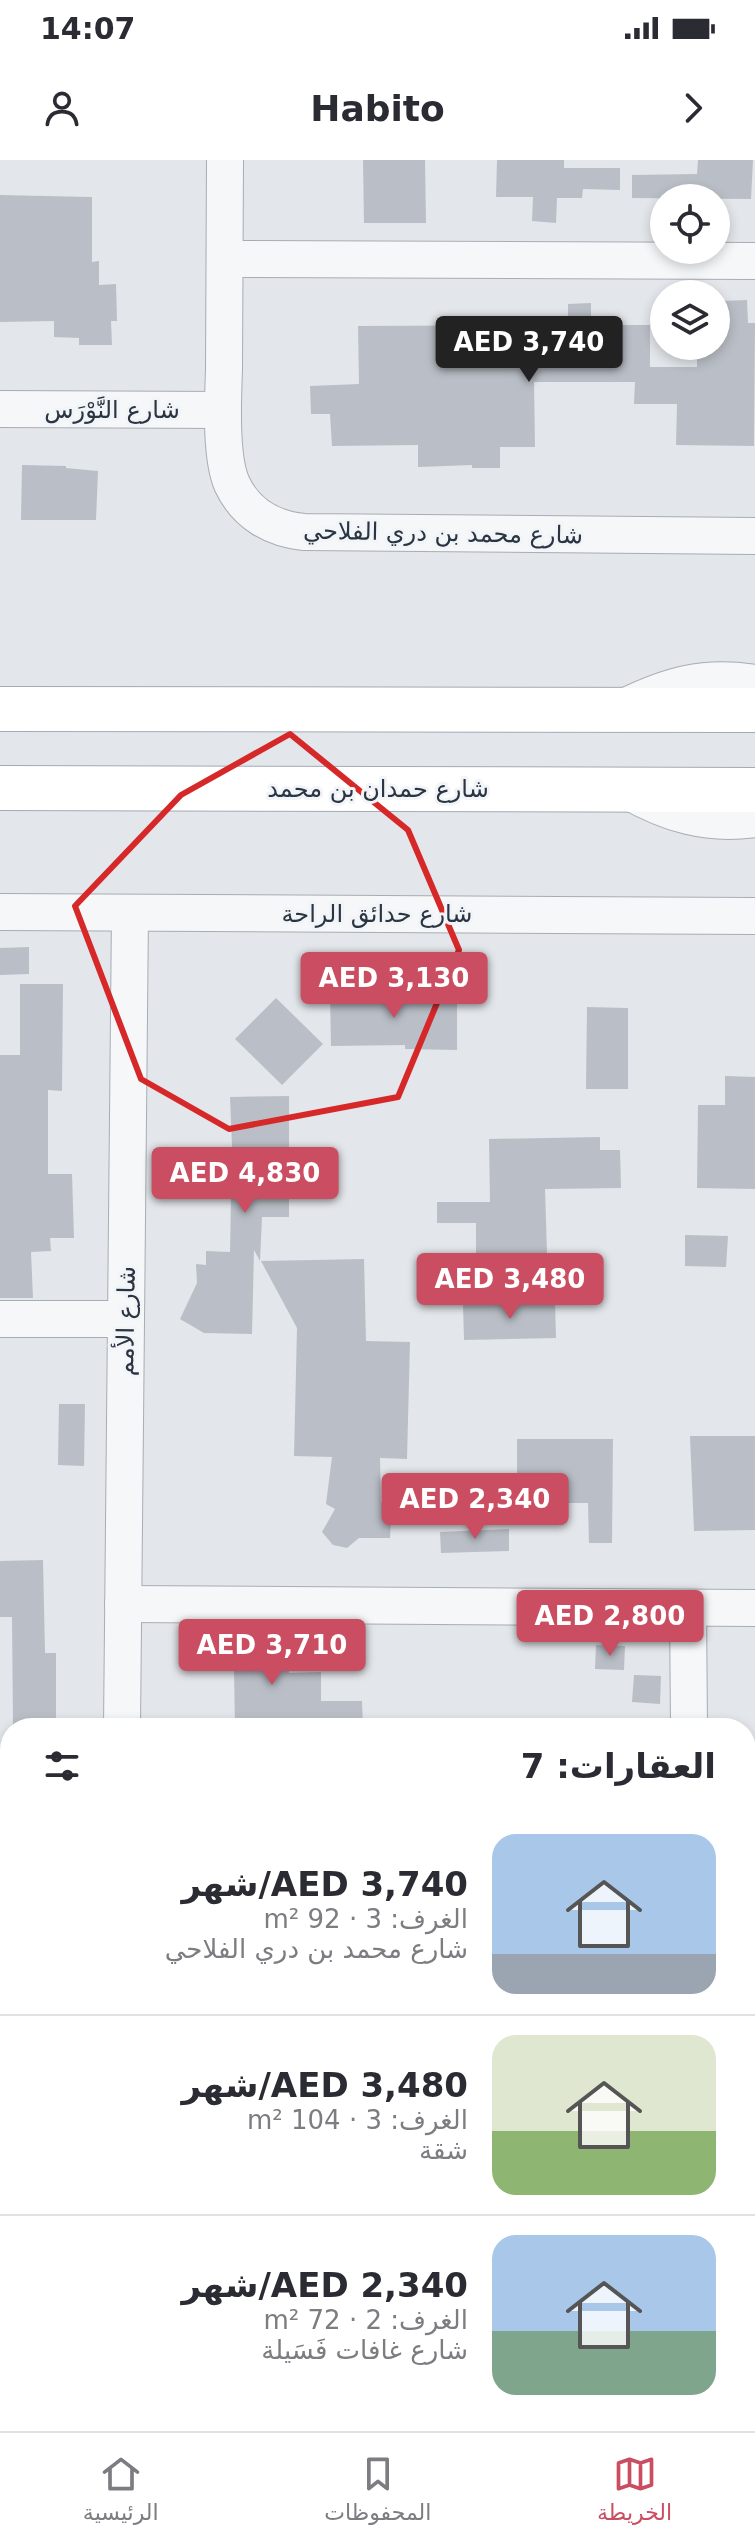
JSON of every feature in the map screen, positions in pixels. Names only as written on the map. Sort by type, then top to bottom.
[{"type":"main road","points":[[0,709],[755,710]]},
{"type":"main road","name":"شارع حمدان بن محمد","points":[[0,788],[755,790]]},
{"type":"street","name":"شارع محمد بن دري الفلاحي","points":[[225,160],[223,410],[227,470],[231,483],[246,506],[267,523],[285,530],[755,536]]},
{"type":"street","points":[[225,259],[755,261]]},
{"type":"street","name":"شارع النَّوْرَس","points":[[0,409],[223,410]]},
{"type":"street","points":[[620,710],[678,684],[705,680],[755,683]]},
{"type":"street","points":[[625,790],[654,807],[680,816],[707,821],[755,819]]},
{"type":"street","name":"شارع حدائق الراحة","points":[[0,912],[755,916]]},
{"type":"street","name":"شارع الأمم","points":[[122,1718],[130,913]]},
{"type":"street","points":[[0,1319],[126,1319]]},
{"type":"street","points":[[123,1604],[755,1608]]},
{"type":"street","points":[[688,1608],[689,1718]]},
{"type":"highlighted area","points":[[290,734],[408,830],[459,950],[398,1097],[229,1129],[141,1079],[75,906],[181,795]]},
{"type":"building","points":[[363,160],[425,160],[426,223],[364,223]]},
{"type":"building","points":[[497,160],[564,160],[564,168],[620,168],[620,190],[583,189],[582,198],[557,198],[556,223],[532,221],[533,197],[496,197]]},
{"type":"building","points":[[698,160],[753,160],[751,199],[730,199],[730,184],[650,184],[650,198],[632,198],[632,175],[697,174]]},
{"type":"building","points":[[0,195],[92,197],[92,262],[99,261],[99,285],[116,284],[117,321],[111,321],[112,345],[79,345],[79,338],[54,337],[54,321],[0,322]]},
{"type":"building","points":[[747,300],[748,323],[755,323],[754,446],[676,445],[677,404],[634,404],[635,382],[534,382],[535,447],[500,447],[500,468],[472,468],[472,465],[418,467],[418,445],[332,446],[330,414],[311,414],[310,386],[359,384],[358,326],[568,325],[568,304],[591,303],[591,325],[650,325],[650,367],[697,367],[697,360],[730,360],[730,301]]},
{"type":"building","points":[[22,465],[66,466],[98,471],[96,520],[21,520]]},
{"type":"building","points":[[29,947],[29,974],[0,975],[0,948]]},
{"type":"building","points":[[20,984],[63,984],[62,1091],[48,1090],[48,1174],[72,1174],[74,1238],[50,1238],[51,1251],[31,1252],[33,1298],[0,1298],[0,1055],[20,1055]]},
{"type":"building","points":[[383,991],[383,994],[457,995],[457,1050],[405,1049],[405,1045],[331,1046],[330,992]]},
{"type":"building","points":[[276,998],[323,1044],[282,1085],[235,1039]]},
{"type":"building","points":[[587,1007],[628,1008],[628,1089],[586,1089]]},
{"type":"building","points":[[725,1076],[755,1077],[755,1189],[697,1188],[698,1105],[725,1105]]},
{"type":"building","points":[[289,1096],[289,1217],[262,1217],[260,1261],[254,1250],[252,1334],[204,1333],[180,1319],[197,1283],[196,1264],[206,1265],[206,1251],[230,1252],[230,1097]]},
{"type":"building","points":[[600,1137],[600,1150],[620,1150],[621,1188],[545,1189],[547,1253],[476,1254],[476,1223],[437,1223],[437,1202],[490,1202],[489,1139]]},
{"type":"building","points":[[685,1235],[728,1236],[726,1267],[685,1266]]},
{"type":"building","points":[[364,1259],[366,1341],[410,1342],[407,1459],[380,1458],[381,1502],[392,1502],[390,1538],[359,1538],[347,1548],[333,1545],[322,1532],[335,1509],[326,1504],[332,1457],[294,1456],[297,1328],[261,1261]]},
{"type":"building","points":[[555,1301],[556,1338],[464,1340],[463,1304]]},
{"type":"building","points":[[59,1404],[85,1404],[84,1466],[58,1465]]},
{"type":"building","points":[[690,1436],[755,1436],[755,1530],[694,1531]]},
{"type":"building","points":[[517,1439],[613,1439],[612,1543],[589,1543],[588,1503],[517,1503]]},
{"type":"building","points":[[509,1529],[509,1551],[441,1553],[440,1532]]},
{"type":"building","points":[[43,1560],[45,1653],[56,1653],[56,1718],[13,1718],[12,1617],[0,1617],[0,1561]]},
{"type":"building","points":[[182,1641],[289,1642],[289,1673],[321,1672],[321,1701],[362,1701],[363,1718],[235,1718],[234,1669],[182,1668]]},
{"type":"building","points":[[596,1645],[625,1646],[624,1670],[595,1669]]},
{"type":"building","points":[[634,1675],[661,1676],[660,1704],[632,1702]]}]
